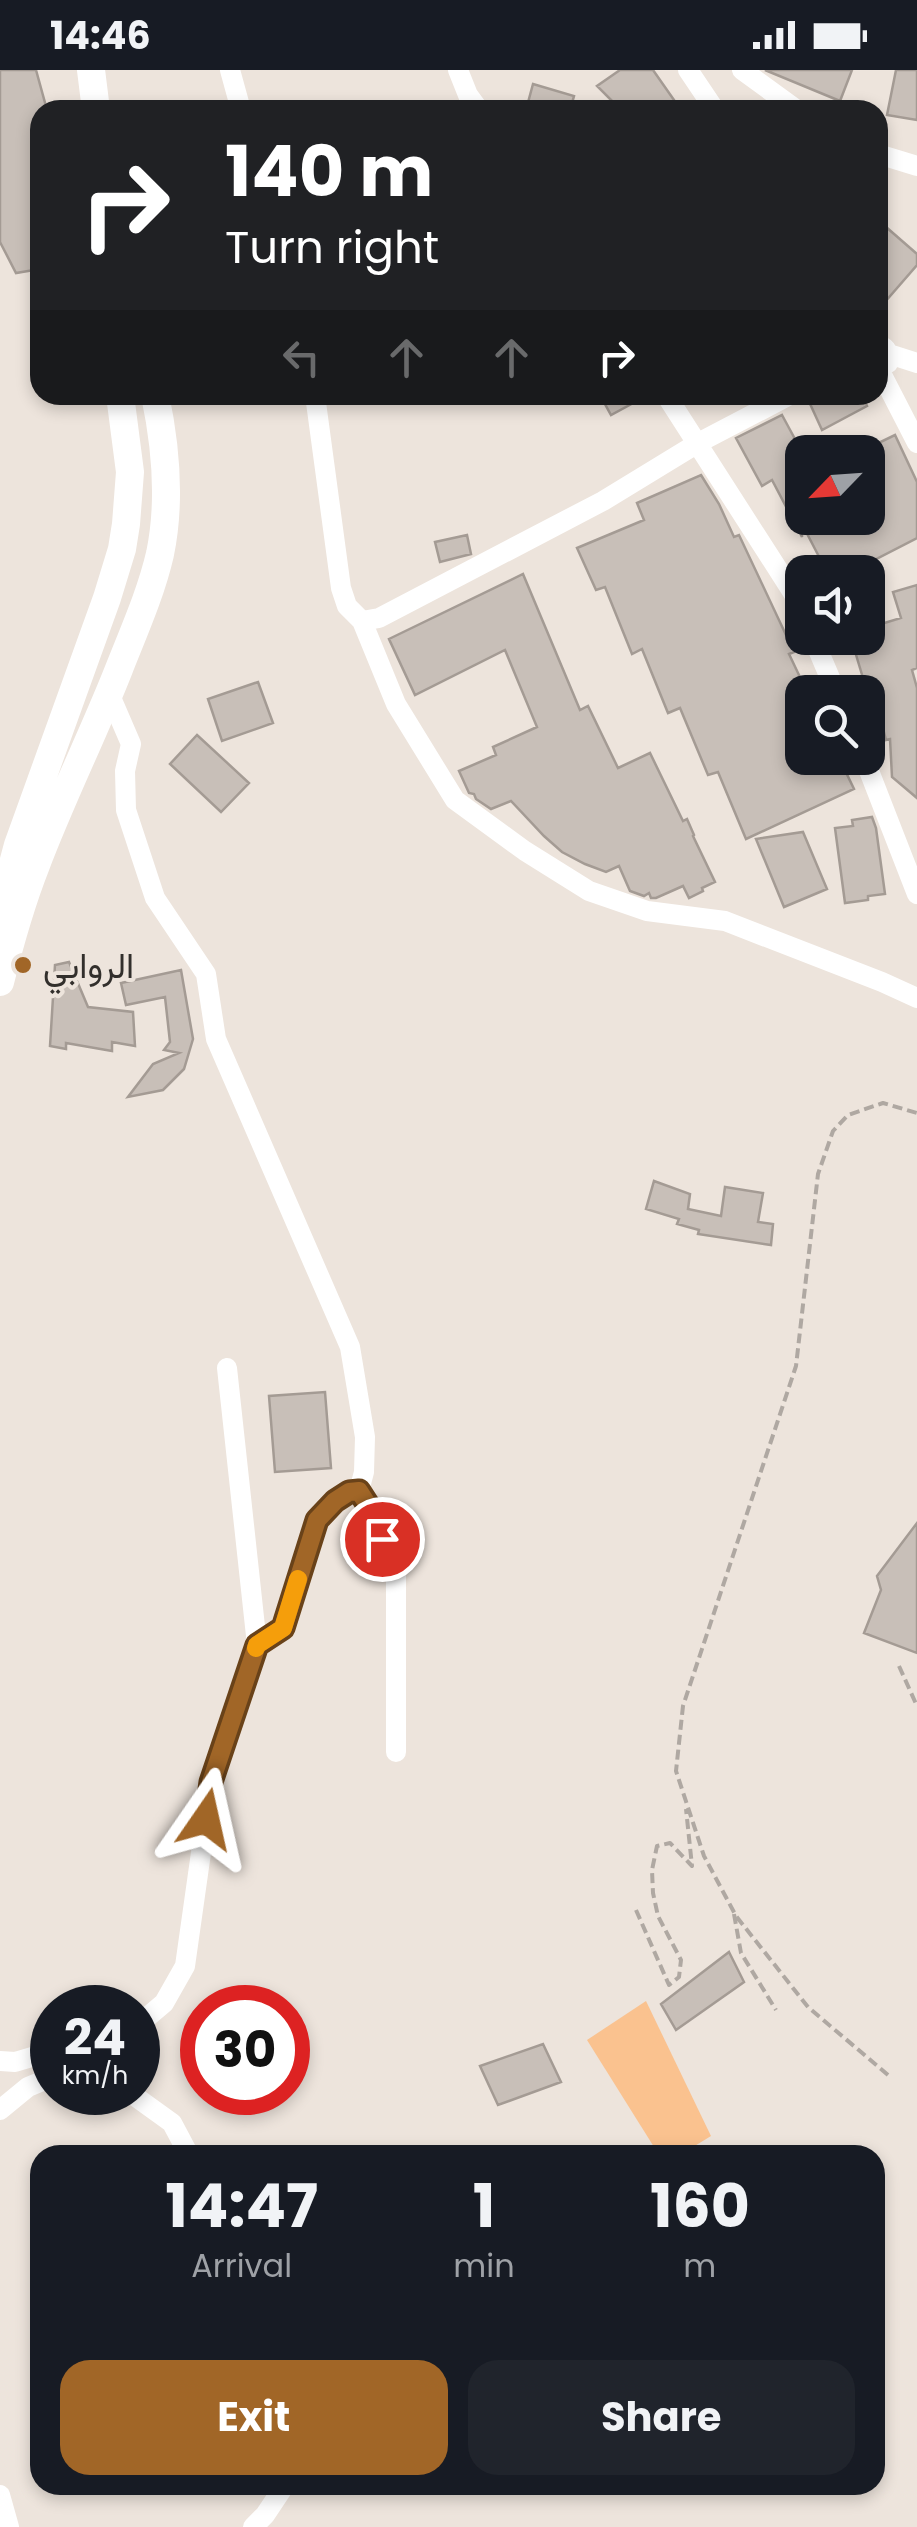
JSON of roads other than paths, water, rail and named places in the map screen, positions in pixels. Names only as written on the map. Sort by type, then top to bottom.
[{"type":"main road","points":[[90,70],[94,100]]},
{"type":"main road","points":[[0,932],[18,845],[122,549],[130,472],[122,405]]},
{"type":"main road","points":[[0,982],[34,868],[109,693],[160,554],[166,490],[164,442],[157,405]]},
{"type":"street","points":[[230,70],[238,100]]},
{"type":"street","points":[[458,70],[472,100]]},
{"type":"street","points":[[688,70],[708,100]]},
{"type":"street","points":[[742,70],[783,100]]},
{"type":"street","points":[[888,157],[917,166]]},
{"type":"street","points":[[888,360],[917,363]]},
{"type":"street","points":[[888,375],[917,443]]},
{"type":"street","points":[[316,405],[341,588],[347,606],[362,621],[396,704],[455,800],[589,891],[647,911],[726,921],[917,998]]},
{"type":"street","points":[[673,405],[785,580]]},
{"type":"street","points":[[362,621],[379,618],[603,501],[698,443],[771,405]]},
{"type":"street","points":[[109,693],[131,744],[125,771],[126,810],[156,898],[206,974],[216,1039],[350,1347],[365,1437],[359,1491],[396,1573],[396,1752]]},
{"type":"street","points":[[871,775],[917,894]]},
{"type":"street","points":[[160,2006],[185,1966],[211,1782],[257,1645],[227,1368]]},
{"type":"street","points":[[257,1645],[283,1628],[317,1520],[335,1501],[359,1491]]},
{"type":"street","points":[[0,2062],[30,2057]]},
{"type":"street","points":[[0,2110],[30,2086]]},
{"type":"street","points":[[160,2114],[172,2122],[183,2145]]},
{"type":"street","points":[[254,2527],[278,2495]]},
{"type":"street","points":[[0,2496],[9,2527]]},
{"type":"place","name":"الروابي","points":[[23,965]]}]
